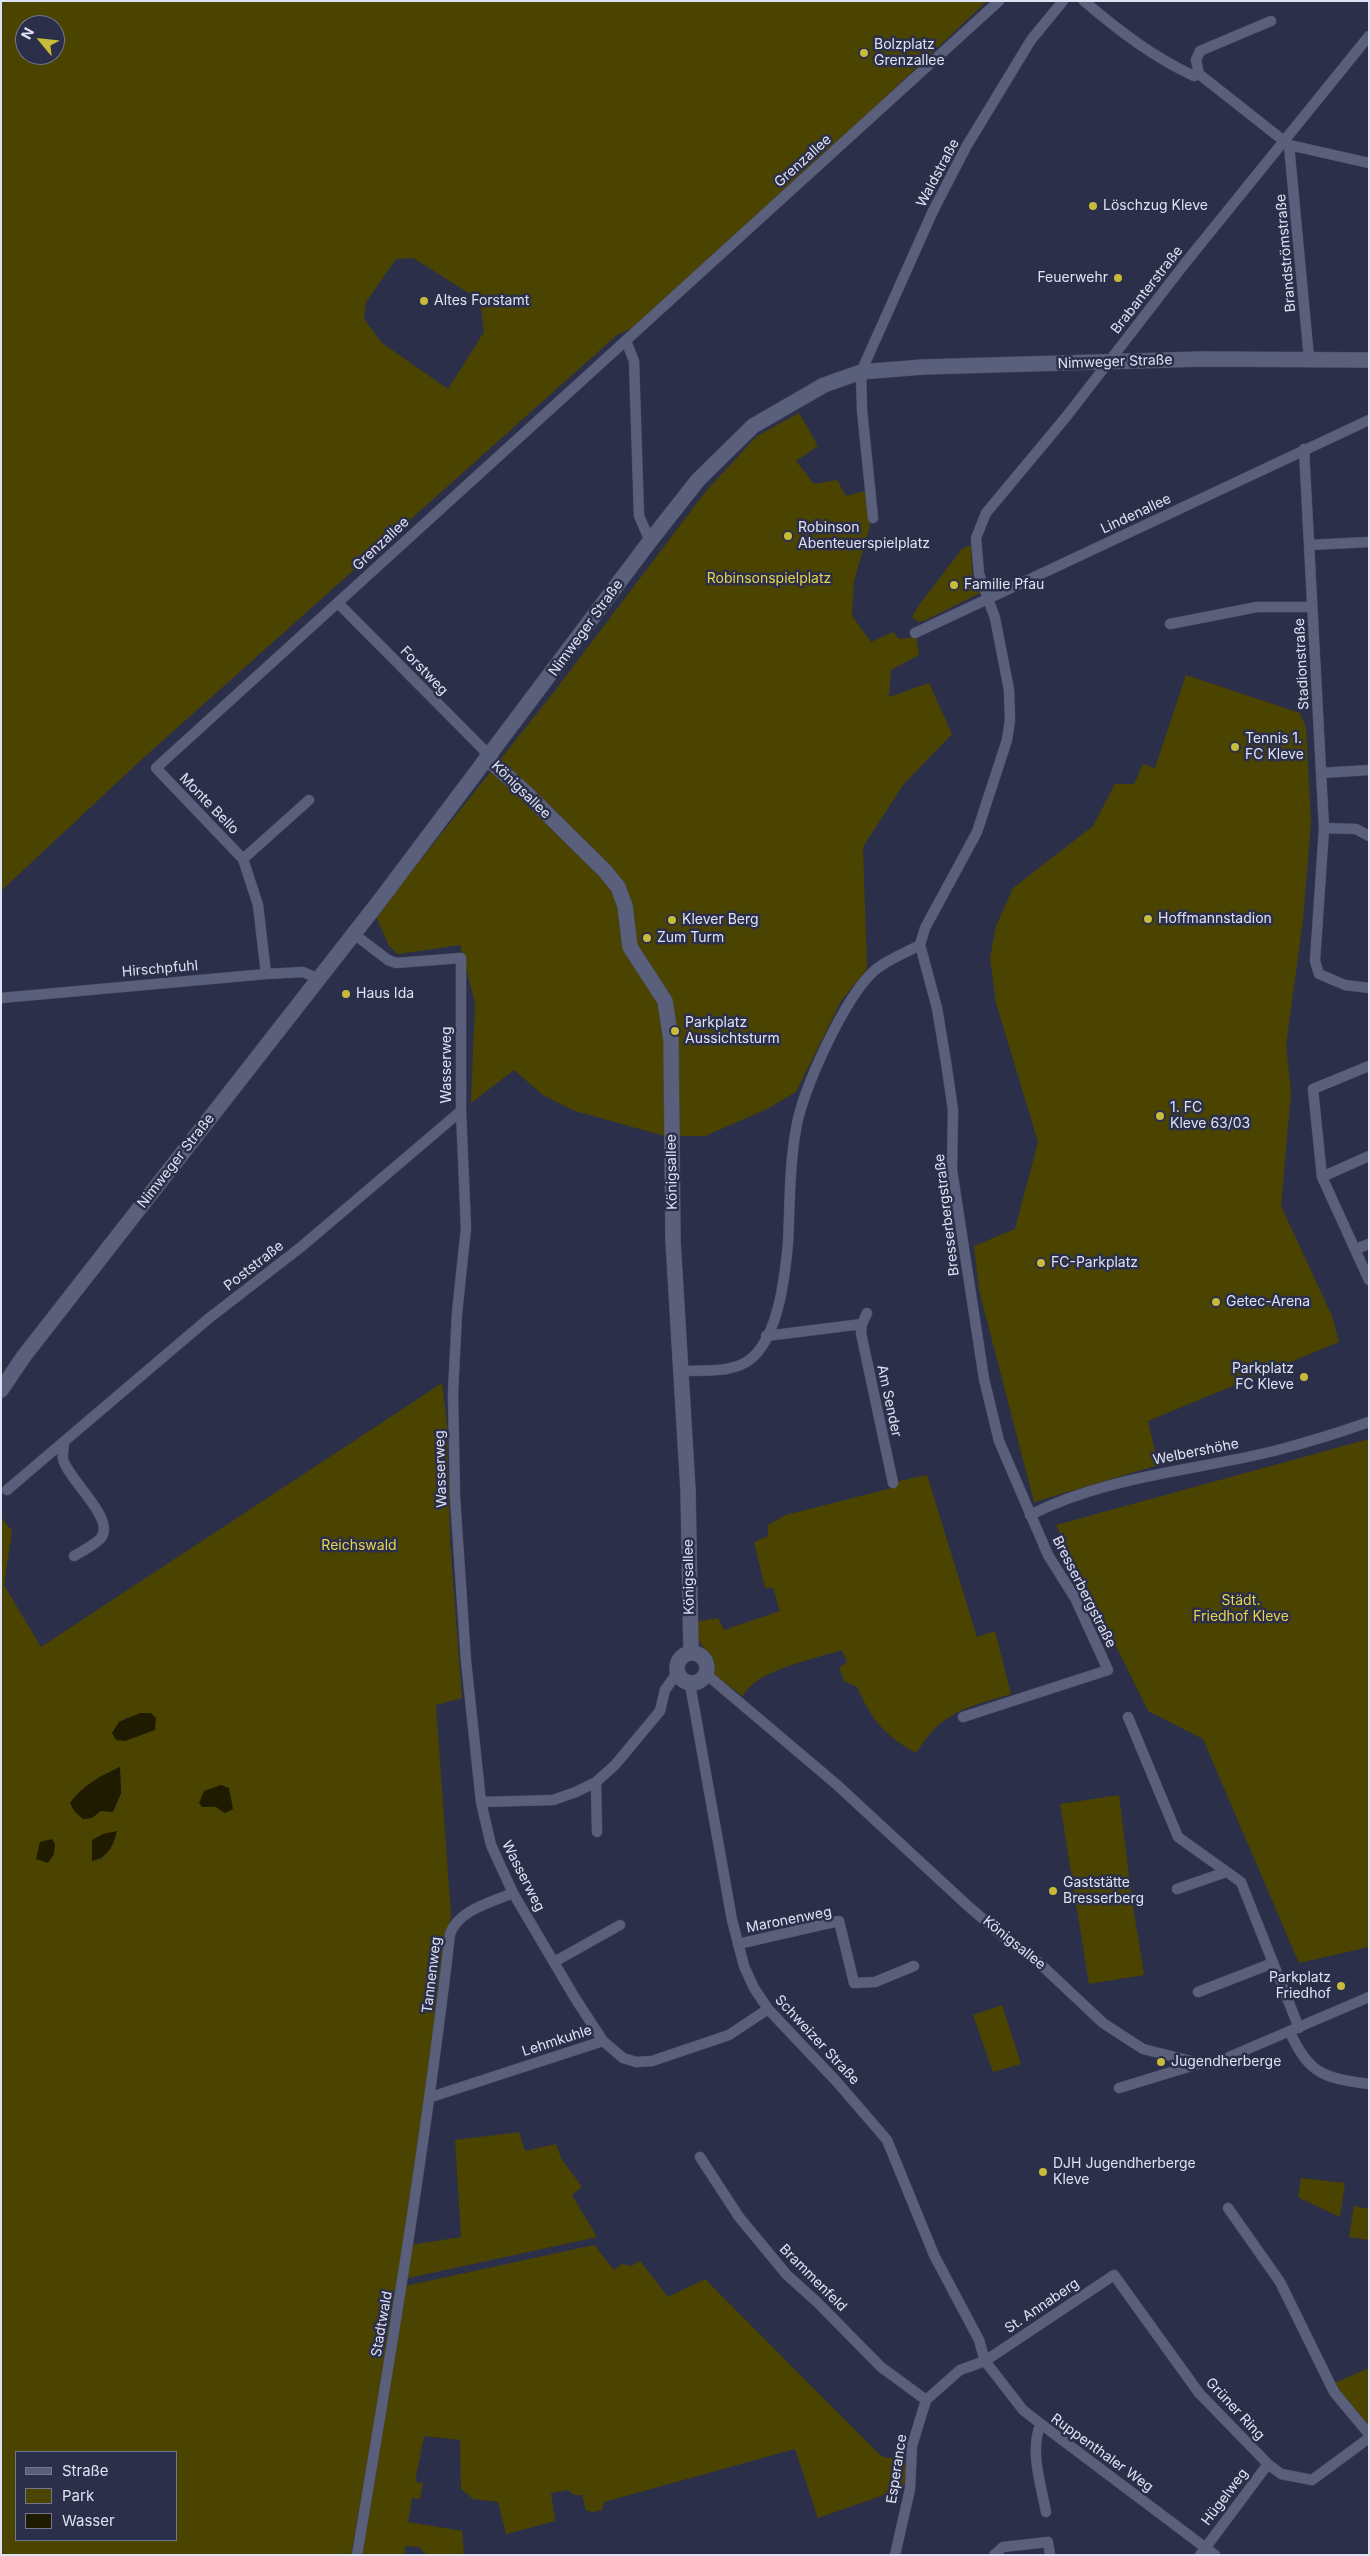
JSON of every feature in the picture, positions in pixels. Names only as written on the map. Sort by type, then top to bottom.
[{"type":"main road","name":"Nimweger Straße","points":[[1,1390],[30,1348],[354,934],[488,759],[650,541],[698,480],[753,426],[824,385],[861,372],[923,367],[1202,359],[1309,358],[1369,360]]},
{"type":"main road","name":"Königsallee","points":[[488,759],[526,793],[605,871],[618,887],[625,906],[630,947],[665,1001],[671,1029],[674,1241],[688,1490],[691,1652],[702,1656],[706,1662],[706,1674]]},
{"type":"main road","points":[[691,1652],[681,1656],[678,1661],[677,1674],[684,1682],[690,1684],[702,1680],[706,1674]]},
{"type":"street","name":"Grenzallee","points":[[156,768],[339,604],[410,535],[450,502],[999,1]]},
{"type":"street","name":"Waldstraße","points":[[861,372],[933,210],[966,147],[1031,40],[1063,1]]},
{"type":"street","points":[[1084,1],[1135,42],[1181,70],[1194,76],[1199,74]]},
{"type":"street","points":[[1271,21],[1200,51],[1196,60],[1199,74],[1287,144],[1369,164]]},
{"type":"street","name":"Brabanterstraße","points":[[990,600],[979,574],[976,556],[976,538],[986,513],[1066,417],[1106,363],[1240,195],[1287,144],[1369,36]]},
{"type":"street","name":"Brandströmstraße","points":[[1287,144],[1309,358]]},
{"type":"street","points":[[626,341],[634,361],[640,516],[650,541]]},
{"type":"street","points":[[861,372],[862,410],[873,518]]},
{"type":"street","name":"Lindenallee","points":[[915,633],[990,600],[1304,449],[1369,420]]},
{"type":"street","name":"Stadionstraße","points":[[1304,449],[1324,828],[1315,961],[1319,974],[1345,985],[1369,988]]},
{"type":"street","points":[[1309,545],[1369,542]]},
{"type":"street","points":[[680,1371],[724,1370],[741,1364],[753,1357],[766,1336],[774,1318],[785,1282],[796,1129],[806,1095],[844,1010],[857,990],[874,971],[920,945],[925,928],[977,832],[1006,740],[1011,705],[990,600]]},
{"type":"street","name":"Forstweg","points":[[339,604],[483,749],[488,759]]},
{"type":"street","points":[[1170,624],[1257,608],[1312,607]]},
{"type":"street","name":"Monte Bello","points":[[156,768],[243,859],[258,905],[266,974]]},
{"type":"street","points":[[1321,773],[1369,770]]},
{"type":"street","points":[[243,859],[309,800]]},
{"type":"street","points":[[1324,828],[1356,829],[1369,836]]},
{"type":"street","name":"Wasserweg","points":[[354,934],[384,958],[396,963],[461,958],[461,1111],[466,1228],[457,1313],[453,1393],[455,1497],[466,1661],[481,1802],[491,1845],[513,1892],[603,2040]]},
{"type":"street","name":"Bresserbergstraße","points":[[920,945],[937,1008],[946,1062],[953,1110],[952,1170],[984,1379],[1000,1441],[1048,1556],[1075,1598],[1108,1670],[963,1717]]},
{"type":"street","name":"Hirschpfuhl","points":[[1,998],[266,974],[303,972],[319,978]]},
{"type":"street","points":[[1369,1066],[1313,1089],[1322,1177],[1369,1280]]},
{"type":"street","name":"Poststraße","points":[[7,1490],[64,1444],[208,1319],[301,1246],[461,1111]]},
{"type":"street","points":[[1322,1177],[1369,1156]]},
{"type":"street","points":[[1356,1249],[1369,1244]]},
{"type":"street","name":"Am Sender","points":[[867,1313],[862,1324],[861,1333],[893,1483]]},
{"type":"street","points":[[766,1336],[862,1324]]},
{"type":"street","name":"Welbershöhe","points":[[1030,1515],[1047,1506],[1110,1484],[1274,1451],[1369,1422]]},
{"type":"street","points":[[64,1444],[62,1458],[72,1479],[102,1515],[104,1529],[100,1539],[74,1556]]},
{"type":"street","points":[[481,1802],[553,1800],[596,1782],[615,1765],[660,1711],[666,1690],[677,1674]]},
{"type":"street","name":"Königsallee","points":[[706,1674],[836,1784],[976,1913],[1004,1937],[1036,1960],[1103,2023],[1143,2049],[1199,2063],[1215,2064],[1369,1997]]},
{"type":"street","name":"Schweizer Straße","points":[[690,1684],[732,1920],[738,1944],[754,1988],[768,2009],[837,2082],[887,2140],[934,2255],[978,2340],[985,2361]]},
{"type":"street","points":[[1128,1717],[1178,1837],[1242,1882],[1274,1964],[1294,2030],[1298,2051],[1309,2065],[1320,2074],[1369,2084]]},
{"type":"street","points":[[596,1782],[597,1832]]},
{"type":"street","points":[[1178,1889],[1226,1872]]},
{"type":"street","name":"Tannenweg","points":[[431,2097],[450,1934],[454,1923],[462,1916],[513,1892]]},
{"type":"street","name":"Maronenweg","points":[[738,1944],[839,1921],[854,1983],[875,1982],[914,1966]]},
{"type":"street","points":[[554,1962],[620,1924]]},
{"type":"street","points":[[1198,1992],[1274,1964]]},
{"type":"street","name":"Lehmkuhle","points":[[431,2097],[603,2040],[623,2058],[636,2062],[652,2061],[729,2035],[768,2009]]},
{"type":"street","points":[[1119,2088],[1199,2063]]},
{"type":"street","name":"Stadtwald","points":[[356,2555],[402,2285],[431,2097]]},
{"type":"street","name":"Brammenfeld","points":[[700,2157],[739,2217],[787,2275],[824,2308],[880,2367],[926,2400]]},
{"type":"street","points":[[1228,2208],[1280,2282],[1334,2392],[1369,2434]]},
{"type":"street","name":"St. Annaberg","points":[[985,2361],[1114,2275]]},
{"type":"street","name":"Grüner Ring","points":[[1114,2275],[1199,2393],[1268,2464],[1281,2474],[1312,2480],[1369,2438]]},
{"type":"street","points":[[926,2400],[960,2370],[985,2361]]},
{"type":"street","name":"Ruppenthaler Weg","points":[[985,2361],[1024,2410],[1202,2550],[1215,2555]]},
{"type":"street","name":"Esperance","points":[[895,2555],[910,2489],[912,2446],[926,2400]]},
{"type":"street","points":[[1041,2424],[1036,2435],[1046,2512]]},
{"type":"street","name":"Hügelweg","points":[[1202,2550],[1268,2464]]},
{"type":"street","points":[[994,2555],[1003,2547],[1048,2542],[1050,2555]]},
{"type":"green space","points":[[1,1],[987,1],[648,321],[617,335],[141,760],[1,891]],"holes":[[[413,258],[480,300],[484,332],[448,389],[382,343],[364,319],[366,302],[396,259]]]},
{"type":"green space","name":"Robinsonspielplatz","points":[[799,413],[818,446],[796,461],[814,484],[837,480],[846,496],[865,491],[870,526],[854,581],[852,616],[871,642],[893,632],[899,639],[916,637],[919,655],[891,670],[889,697],[929,683],[952,734],[903,785],[863,847],[867,969],[841,1001],[796,1092],[767,1109],[705,1136],[665,1136],[575,1111],[543,1095],[514,1070],[471,1103],[475,1003],[460,945],[398,954],[389,946],[376,916],[557,688],[706,491],[757,436]]},
{"type":"green space","points":[[971,545],[972,573],[980,593],[926,620],[918,622],[912,617],[919,605],[962,549]]},
{"type":"green space","name":"1. FC Kleve 63/03","points":[[1186,675],[1300,713],[1306,727],[1311,822],[1303,920],[1286,1045],[1291,1092],[1281,1206],[1332,1316],[1339,1342],[1148,1421],[1158,1465],[1034,1502],[979,1290],[974,1246],[1015,1229],[1038,1142],[996,1003],[990,958],[996,926],[1013,888],[1093,826],[1115,784],[1134,784],[1143,764],[1155,768]]},
{"type":"green space","name":"Reichswald","points":[[442,1383],[447,1425],[450,1541],[462,1698],[436,1705],[451,1915],[440,1982],[411,2245],[461,2237],[455,2140],[519,2132],[525,2151],[556,2144],[561,2158],[582,2187],[572,2195],[597,2237],[399,2280],[351,2555],[1,2555],[1,1517],[12,1531],[4,1585],[41,1647]],"holes":[[[128,1717],[144,1733],[125,1741],[112,1733],[119,1722]],[[120,1767],[121,1793],[113,1812],[70,1803],[86,1786]],[[221,1785],[225,1813],[216,1807],[213,1789]],[[116,1832],[102,1859],[92,1860],[103,1834]]]},
{"type":"green space","name":"Städt. Friedhof Kleve","points":[[1369,1439],[1369,1947],[1299,1963],[1203,1739],[1148,1711],[1056,1525]]},
{"type":"green space","points":[[927,1475],[977,1637],[995,1631],[1011,1694],[968,1707],[946,1719],[926,1739],[916,1753],[895,1740],[880,1726],[868,1709],[857,1687],[844,1681],[839,1668],[847,1662],[842,1650],[772,1672],[750,1687],[743,1696],[714,1675],[715,1663],[697,1638],[695,1622],[718,1618],[724,1630],[780,1611],[773,1588],[765,1588],[754,1542],[768,1536],[768,1525],[786,1515],[892,1488],[899,1481]]},
{"type":"green space","points":[[1119,1795],[1132,1900],[1144,1975],[1089,1984],[1060,1804]]},
{"type":"green space","points":[[1002,2005],[1021,2064],[993,2072],[973,2015]]},
{"type":"green space","points":[[1301,2178],[1345,2183],[1340,2217],[1298,2197]]},
{"type":"green space","points":[[1354,2206],[1369,2209],[1369,2240],[1349,2237]]},
{"type":"green space","points":[[594,2245],[614,2270],[622,2264],[631,2266],[640,2261],[668,2297],[705,2279],[881,2456],[907,2462],[904,2488],[818,2518],[795,2449],[604,2502],[602,2510],[592,2512],[586,2510],[582,2495],[574,2495],[568,2490],[551,2493],[555,2521],[506,2534],[498,2502],[473,2499],[461,2489],[460,2440],[424,2436],[415,2482],[423,2483],[420,2499],[412,2498],[408,2522],[462,2531],[464,2555],[427,2555],[419,2547],[405,2546],[405,2555],[359,2555],[405,2286]]},
{"type":"green space","points":[[1369,2368],[1369,2433],[1330,2385]]},
{"type":"water","points":[[140,1713],[151,1713],[156,1718],[155,1730],[125,1741],[116,1740],[112,1733],[119,1722]]},
{"type":"water","points":[[120,1767],[121,1793],[113,1812],[101,1811],[92,1818],[83,1819],[75,1812],[70,1803],[80,1791],[92,1782]]},
{"type":"water","points":[[221,1785],[229,1788],[233,1809],[225,1813],[216,1807],[202,1807],[199,1803],[204,1791]]},
{"type":"water","points":[[117,1831],[114,1842],[106,1854],[92,1861],[92,1840],[103,1834]]},
{"type":"water","points":[[52,1839],[55,1844],[54,1854],[48,1863],[36,1859],[40,1842]]},
{"type":"place","name":"Bolzplatz Grenzallee","points":[[864,53]]},
{"type":"place","name":"Löschzug Kleve","points":[[1093,206]]},
{"type":"place","name":"Feuerwehr","points":[[1118,278]]},
{"type":"place","name":"Altes Forstamt","points":[[424,301]]},
{"type":"place","name":"Robinson Abenteuerspielplatz","points":[[788,536]]},
{"type":"place","name":"Familie Pfau","points":[[954,585]]},
{"type":"place","name":"Tennis 1. FC Kleve","points":[[1235,747]]},
{"type":"place","name":"Hoffmannstadion","points":[[1148,919]]},
{"type":"place","name":"Klever Berg","points":[[672,920]]},
{"type":"place","name":"Zum Turm","points":[[647,938]]},
{"type":"place","name":"Haus Ida","points":[[346,994]]},
{"type":"place","name":"Parkplatz Aussichtsturm","points":[[675,1031]]},
{"type":"place","name":"1. FC Kleve 63/03","points":[[1160,1116]]},
{"type":"place","name":"FC-Parkplatz","points":[[1041,1263]]},
{"type":"place","name":"Getec-Arena","points":[[1216,1302]]},
{"type":"place","name":"Parkplatz FC Kleve","points":[[1304,1377]]},
{"type":"place","name":"Gaststätte Bresserberg","points":[[1053,1891]]},
{"type":"place","name":"Parkplatz Friedhof","points":[[1341,1986]]},
{"type":"place","name":"Jugendherberge","points":[[1161,2062]]},
{"type":"place","name":"DJH Jugendherberge Kleve","points":[[1043,2172]]}]
